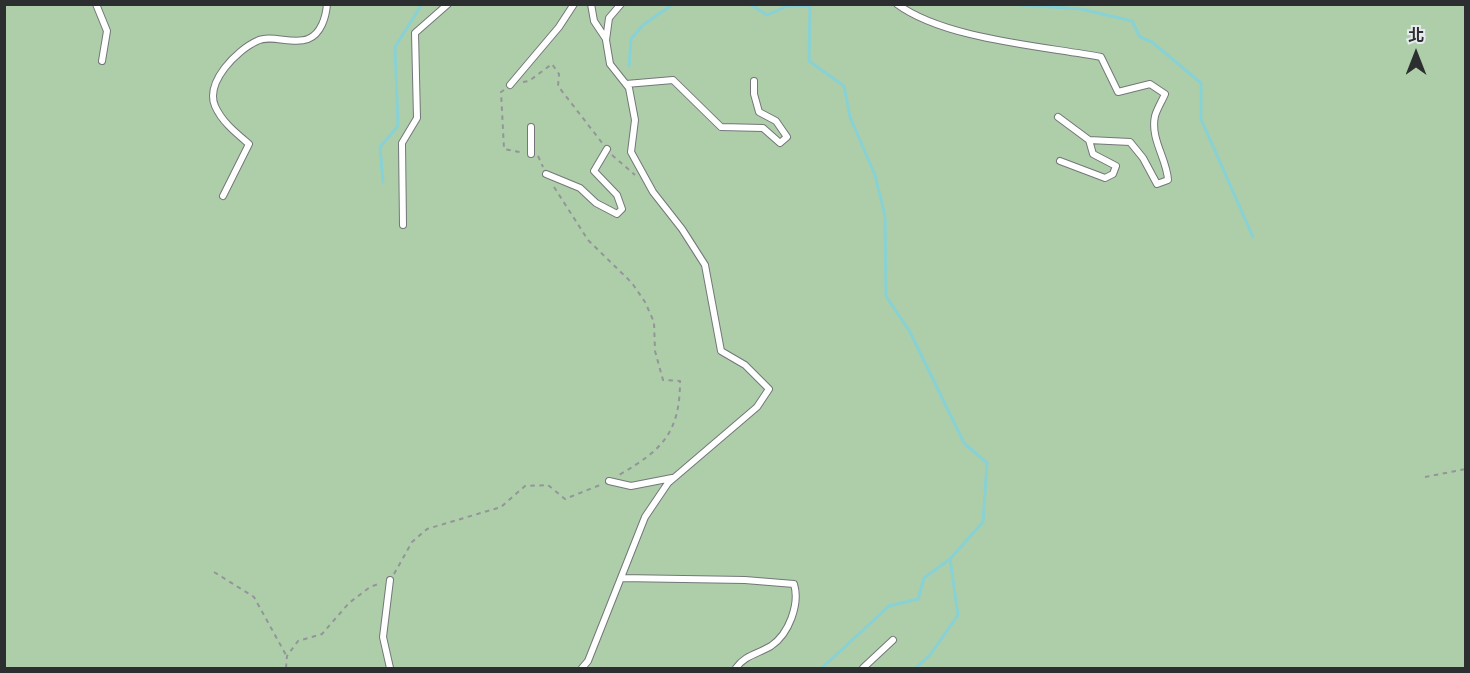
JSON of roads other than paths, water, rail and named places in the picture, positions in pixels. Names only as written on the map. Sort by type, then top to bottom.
[{"type":"lane","points":[[96,4],[107,31],[102,61]]},
{"type":"lane","points":[[223,196],[249,144],[226,124],[214,104],[217,75],[238,54],[258,40],[307,39],[321,28],[327,15],[327,4]]},
{"type":"lane","points":[[403,225],[402,143],[417,118],[415,33],[448,4]]},
{"type":"lane","points":[[510,85],[559,27],[574,4]]},
{"type":"lane","points":[[591,4],[594,21],[606,40]]},
{"type":"lane","points":[[582,669],[588,661],[645,516],[674,478],[758,407],[769,389],[745,365],[721,351],[705,266],[645,177],[631,152],[635,120],[626,84],[610,64],[606,40],[609,18],[621,4]]},
{"type":"lane","points":[[897,4],[909,13],[946,29],[1101,57],[1118,92],[1150,84],[1165,94],[1155,117],[1157,144],[1167,168],[1168,180],[1157,184],[1143,158],[1130,142],[1089,140],[1058,117]]},
{"type":"lane","points":[[626,84],[673,80],[721,127],[763,128],[780,143],[787,137],[776,121],[759,112],[754,94],[754,81]]},
{"type":"lane","points":[[531,127],[531,154]]},
{"type":"lane","points":[[1060,161],[1105,178],[1113,174],[1116,165],[1093,154],[1089,140]]},
{"type":"lane","points":[[546,174],[580,188],[596,203],[617,214],[622,209],[617,195],[594,171],[607,149]]},
{"type":"lane","points":[[609,481],[631,486],[674,478]]},
{"type":"lane","points":[[621,578],[794,584],[798,597],[794,614],[779,639],[769,647],[751,654],[736,669]]},
{"type":"lane","points":[[390,580],[383,637],[390,669]]},
{"type":"lane","points":[[862,669],[893,640]]},
{"type":"waterway","points":[[383,182],[380,147],[398,126],[395,47],[422,4]]},
{"type":"waterway","points":[[629,66],[631,39],[643,25],[673,4]]},
{"type":"waterway","points":[[750,4],[767,15],[787,6],[810,6],[809,61],[844,86],[850,117],[875,175],[885,216],[886,296],[910,332],[964,443],[987,463],[983,522],[950,559],[958,615],[930,655],[916,668]]},
{"type":"waterway","points":[[1009,4],[1081,9],[1132,21],[1140,37],[1152,42],[1201,83],[1201,119],[1253,237]]},
{"type":"waterway","points":[[822,668],[889,606],[918,599],[924,578],[950,559]]}]
